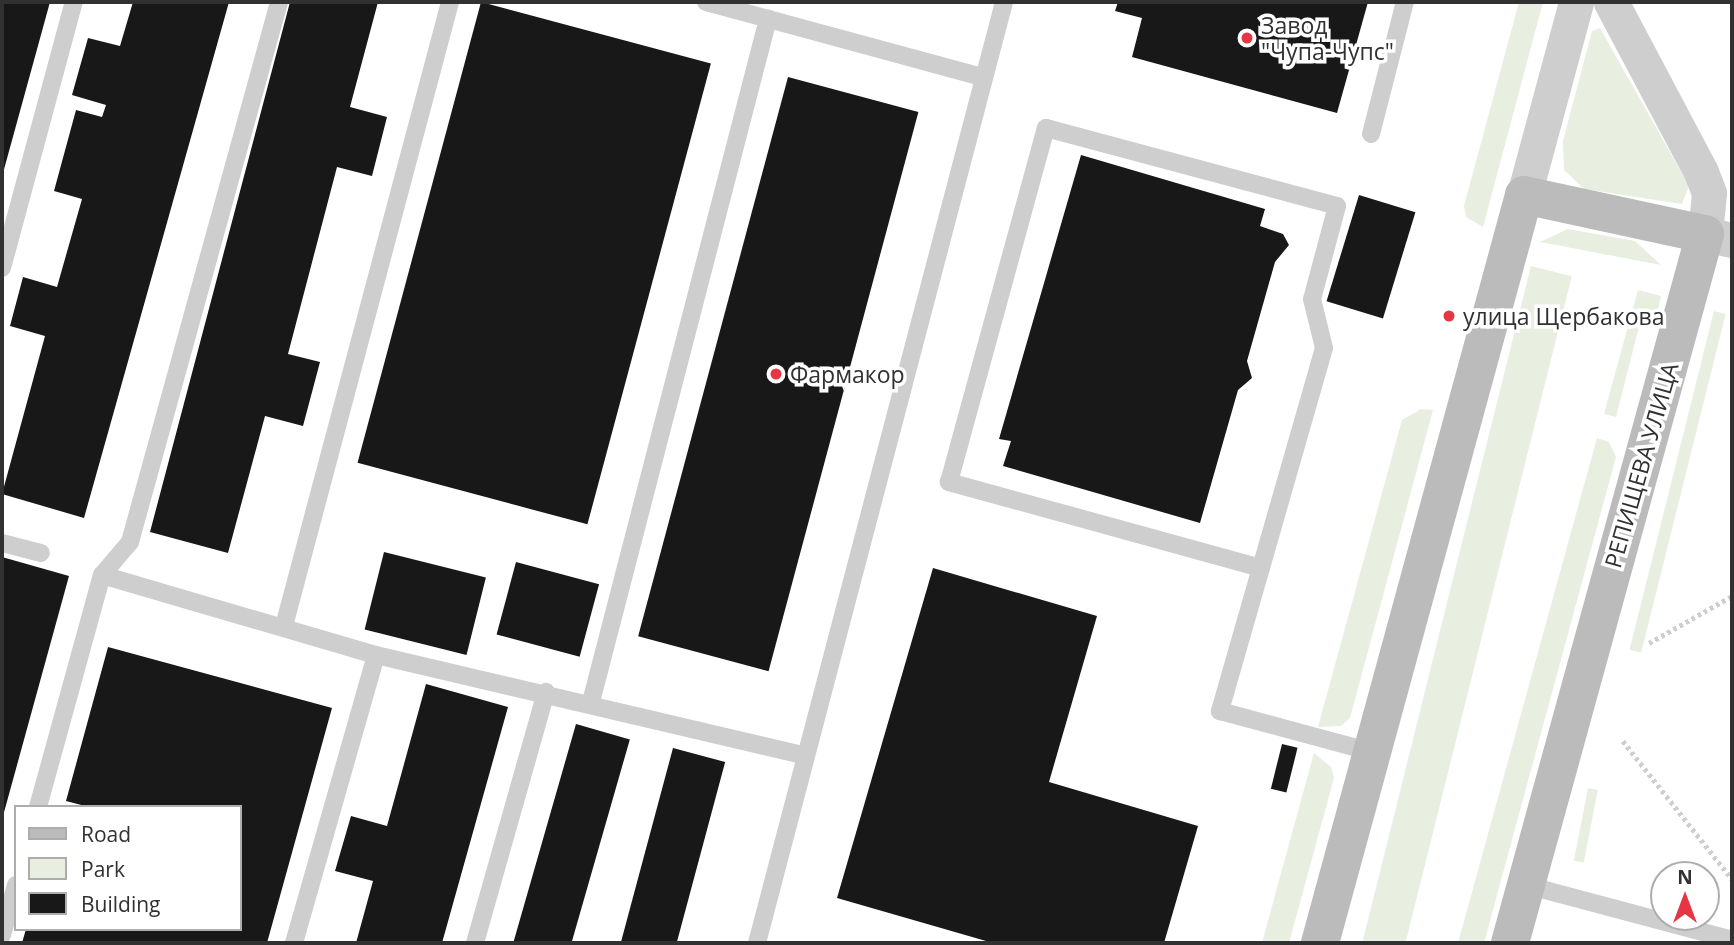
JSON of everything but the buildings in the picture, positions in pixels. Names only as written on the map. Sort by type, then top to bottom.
[{"type":"street","points":[[1320,943],[1576,2]]},
{"type":"street","name":"РЕПИЩЕВА УЛИЦА","points":[[1510,943],[1719,237],[1709,193],[1701,172],[1611,2]]},
{"type":"street","points":[[1524,195],[1719,237]]},
{"type":"lane","points":[[2,268],[74,2]]},
{"type":"lane","points":[[38,805],[102,575],[131,542],[279,2]]},
{"type":"lane","points":[[284,626],[450,2]]},
{"type":"lane","points":[[706,2],[736,6],[768,19],[982,77]]},
{"type":"lane","points":[[757,943],[802,755],[1004,2]]},
{"type":"lane","points":[[1371,134],[1405,2]]},
{"type":"lane","points":[[591,702],[768,19]]},
{"type":"lane","points":[[1261,568],[949,482],[1046,128],[1337,206],[1312,299],[1324,348],[1261,568],[1220,710],[1372,752]]},
{"type":"lane","points":[[2,543],[41,553]]},
{"type":"lane","points":[[102,575],[376,655],[591,702],[802,755]]},
{"type":"lane","points":[[294,943],[376,655]]},
{"type":"lane","points":[[475,943],[546,692]]},
{"type":"lane","points":[[1526,885],[1732,940]]},
{"type":"lane","points":[[2,935],[14,892]]},
{"type":"path","points":[[1649,643],[1732,596]]},
{"type":"path","points":[[1623,741],[1732,879]]},
{"type":"green space","points":[[1519,2],[1543,2],[1483,227],[1466,217],[1464,206]]},
{"type":"green space","points":[[1600,28],[1689,186],[1682,204],[1584,189],[1564,170],[1563,141],[1592,31]]},
{"type":"green space","points":[[1568,229],[1635,241],[1661,265],[1540,242]]},
{"type":"green space","points":[[1531,266],[1572,276],[1405,943],[1362,943]]},
{"type":"green space","points":[[1638,290],[1661,296],[1657,314],[1643,311],[1616,417],[1604,414]]},
{"type":"green space","points":[[1714,311],[1726,314],[1641,653],[1630,650]]},
{"type":"green space","points":[[1421,409],[1433,410],[1350,718],[1341,726],[1318,727],[1402,420]]},
{"type":"green space","points":[[1597,438],[1609,442],[1616,457],[1484,943],[1458,943]]},
{"type":"green space","points":[[1314,753],[1331,767],[1334,778],[1289,943],[1262,943]]},
{"type":"green space","points":[[1588,788],[1598,790],[1584,863],[1574,861]]},
{"type":"place","name":"Завод \"Чупа-Чупс\"","points":[[1247,38]]},
{"type":"place","name":"улица Щербакова","points":[[1449,316]]},
{"type":"place","name":"Фармакор","points":[[776,374]]}]
